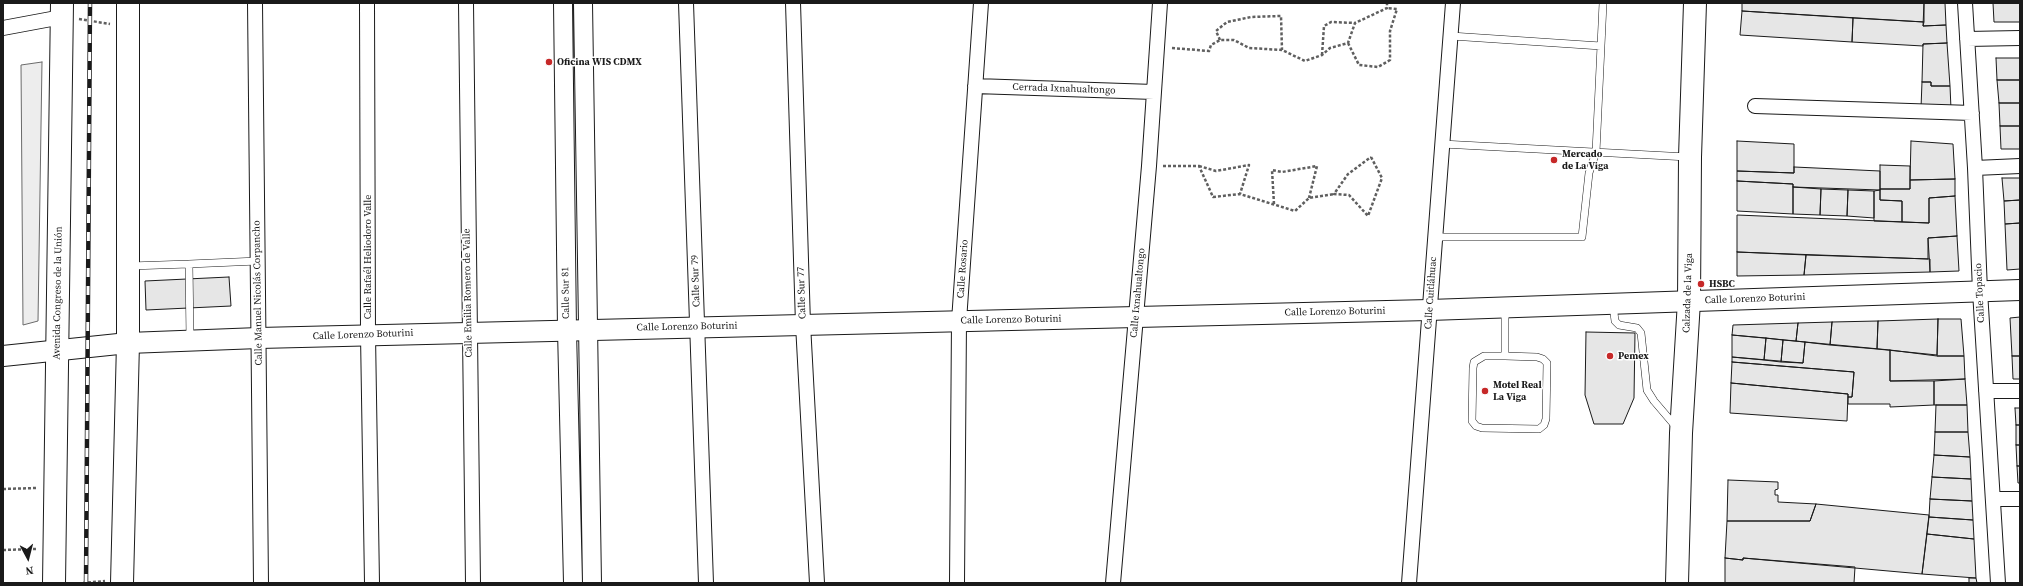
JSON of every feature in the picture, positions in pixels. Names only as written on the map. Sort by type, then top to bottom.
[{"type":"main road","points":[[122,583],[128,343],[128,3]]},
{"type":"main road","name":"Calzada de la Viga","points":[[1677,583],[1681,433],[1689,301],[1690,157],[1695,3]]},
{"type":"main road","name":"Avenida Congreso de la Unión","points":[[54,583],[56,349],[62,10]]},
{"type":"main road","name":"Calle Lorenzo Boturini","points":[[3,356],[56,349],[128,343],[259,338],[697,326],[1430,310],[2020,290]]},
{"type":"street","name":"Calle Manuel Nicolás Corpancho","points":[[255,3],[261,583]]},
{"type":"street","name":"Calle Rafaél Heliodoro Valle","points":[[367,3],[368,335],[372,583]]},
{"type":"street","name":"Calle Emilia Romero de Valle","points":[[466,3],[468,332],[473,583]]},
{"type":"street","name":"Calle Sur 81","points":[[563,3],[566,330],[573,583]]},
{"type":"street","points":[[584,3],[592,583]]},
{"type":"street","name":"Calle Sur 79","points":[[686,3],[706,583]]},
{"type":"street","name":"Calle Sur 77","points":[[793,3],[803,324],[817,583]]},
{"type":"street","name":"Calle Rosario","points":[[957,583],[960,321],[981,3]]},
{"type":"street","name":"Calle Ixnahualtongo","points":[[1112,583],[1149,166],[1160,3]]},
{"type":"street","name":"Calle Cuitláhuac","points":[[1409,583],[1453,3]]},
{"type":"street","name":"Calle Topacio","points":[[1965,3],[1975,168],[1980,291],[1998,583]]},
{"type":"street","points":[[3,28],[62,10]]},
{"type":"street","points":[[1967,39],[2020,38]]},
{"type":"street","name":"Cerrada Ixnahualtongo","points":[[975,86],[1154,92]]},
{"type":"street","points":[[1755,106],[1972,113]]},
{"type":"street","points":[[1975,168],[2020,166]]},
{"type":"street","points":[[1986,391],[2020,391]]},
{"type":"street","points":[[1993,499],[2020,499]]},
{"type":"lane","points":[[1435,237],[1582,236],[1588,173],[1596,152],[1603,3]]},
{"type":"lane","points":[[1451,36],[1601,46]]},
{"type":"lane","points":[[1442,144],[1690,157]]},
{"type":"lane","points":[[128,266],[258,261]]},
{"type":"lane","points":[[189,264],[190,341]]},
{"type":"lane","points":[[1613,304],[1615,321],[1619,325],[1637,328],[1641,333],[1647,390],[1654,401],[1681,433]]},
{"type":"lane","points":[[1505,307],[1505,356]]},
{"type":"lane","points":[[1484,356],[1505,356],[1537,357],[1543,359],[1547,363],[1546,419],[1544,425],[1539,429],[1482,428],[1476,426],[1472,421],[1474,362],[1484,356]]},
{"type":"path","points":[[1387,3],[1387,8]]},
{"type":"path","points":[[1322,55],[1324,26],[1331,22],[1355,23],[1387,8],[1396,9],[1390,32],[1390,60],[1378,67],[1359,65],[1348,43],[1355,23]]},
{"type":"path","points":[[62,10],[128,26]]},
{"type":"path","points":[[1220,40],[1216,31],[1227,22],[1251,17],[1281,16],[1282,50]]},
{"type":"path","points":[[1157,48],[1209,51],[1211,45],[1220,40],[1234,40],[1249,48],[1282,50],[1305,61],[1322,55],[1330,48],[1348,43]]},
{"type":"path","points":[[1309,198],[1334,194],[1349,195],[1368,216],[1382,178],[1371,157],[1348,174],[1334,194]]},
{"type":"path","points":[[1149,166],[1199,166],[1216,171],[1249,165],[1240,194]]},
{"type":"path","points":[[1199,166],[1212,197],[1240,194],[1295,211],[1309,198],[1318,166],[1282,172],[1272,170],[1274,204]]},
{"type":"path","points":[[3,489],[55,487]]},
{"type":"path","points":[[3,550],[54,548]]},
{"type":"shaded area","points":[[42,62],[38,321],[23,325],[21,65]]},
{"type":"building","points":[[1742,3],[1924,3],[1924,22],[1742,11]]},
{"type":"building","points":[[1924,3],[1945,3],[1946,25],[1923,26]]},
{"type":"building","points":[[1993,3],[2020,3],[2020,22],[1994,22]]},
{"type":"building","points":[[1742,11],[1853,18],[1852,42],[1740,35]]},
{"type":"building","points":[[1853,18],[1924,22],[1923,26],[1946,25],[1947,43],[1923,44],[1923,46],[1852,42]]},
{"type":"building","points":[[1947,43],[1950,86],[1931,86],[1931,82],[1922,82],[1923,44]]},
{"type":"building","points":[[1996,58],[2020,58],[2020,80],[1997,80]]},
{"type":"building","points":[[1997,80],[2020,80],[2020,103],[1999,103]]},
{"type":"building","points":[[1922,82],[1931,82],[1931,86],[1950,86],[1951,109],[1921,108]]},
{"type":"building","points":[[1999,103],[2020,103],[2020,126],[2000,126]]},
{"type":"building","points":[[2000,126],[2020,126],[2020,149],[2001,149]]},
{"type":"building","points":[[1737,141],[1794,144],[1794,173],[1737,171]]},
{"type":"building","points":[[1911,141],[1953,144],[1955,179],[1910,180]]},
{"type":"building","points":[[1880,165],[1910,166],[1910,189],[1880,189]]},
{"type":"building","points":[[1794,167],[1880,171],[1880,190],[1793,187],[1793,184],[1737,181],[1737,171],[1794,173]]},
{"type":"building","points":[[2002,178],[2020,178],[2020,200],[2004,201]]},
{"type":"building","points":[[1955,179],[1955,196],[1929,198],[1929,223],[1902,222],[1902,201],[1880,200],[1880,189],[1910,189],[1910,180]]},
{"type":"building","points":[[1737,181],[1793,184],[1793,214],[1737,211]]},
{"type":"building","points":[[1793,187],[1821,189],[1820,215],[1793,214]]},
{"type":"building","points":[[1821,189],[1848,190],[1847,216],[1820,215]]},
{"type":"building","points":[[1848,190],[1874,191],[1874,218],[1847,216]]},
{"type":"building","points":[[1880,190],[1880,200],[1902,201],[1902,222],[1874,221],[1874,191]]},
{"type":"building","points":[[1955,196],[1957,236],[1928,238],[1928,259],[1737,252],[1737,215],[1929,223],[1929,198]]},
{"type":"building","points":[[2020,200],[2020,223],[2005,224],[2004,201]]},
{"type":"building","points":[[2020,223],[2020,269],[2007,270],[2005,224]]},
{"type":"building","points":[[1957,236],[1959,271],[1930,272],[1928,238]]},
{"type":"building","points":[[1737,252],[1806,255],[1804,275],[1737,276]]},
{"type":"building","points":[[1806,255],[1930,259],[1930,272],[1804,275]]},
{"type":"building","points":[[229,277],[231,306],[146,310],[145,281]]},
{"type":"building","points":[[2020,317],[2020,356],[2012,356],[2010,318]]},
{"type":"building","points":[[1938,319],[1937,355],[1877,349],[1878,321]]},
{"type":"building","points":[[1938,319],[1961,319],[1964,356],[1937,356]]},
{"type":"building","points":[[1878,321],[1877,349],[1830,345],[1832,322]]},
{"type":"building","points":[[1832,322],[1830,345],[1796,341],[1798,323]]},
{"type":"building","points":[[1798,323],[1796,341],[1732,335],[1733,325]]},
{"type":"building","name":"Pemex","points":[[1586,332],[1635,333],[1634,398],[1623,424],[1594,424],[1585,395]]},
{"type":"building","points":[[1732,335],[1766,338],[1764,360],[1732,357]]},
{"type":"building","points":[[1766,338],[1783,340],[1781,362],[1764,360]]},
{"type":"building","points":[[1783,340],[1805,342],[1803,363],[1781,362]]},
{"type":"building","points":[[1805,342],[1890,350],[1890,381],[1934,381],[1934,405],[1890,407],[1890,404],[1848,404],[1848,397],[1852,397],[1854,372],[1732,362],[1732,357],[1803,363]]},
{"type":"building","points":[[1890,350],[1937,356],[1964,356],[1965,379],[1890,381]]},
{"type":"building","points":[[2012,356],[2020,356],[2020,379],[2013,379]]},
{"type":"building","points":[[1732,362],[1854,372],[1852,397],[1848,397],[1848,394],[1731,383]]},
{"type":"building","points":[[1965,379],[1967,405],[1934,405],[1934,381]]},
{"type":"building","points":[[1731,383],[1848,394],[1847,421],[1730,413]]},
{"type":"building","points":[[1936,405],[1967,405],[1968,432],[1935,432]]},
{"type":"building","points":[[2015,408],[2020,408],[2020,425],[2016,425]]},
{"type":"building","points":[[2016,425],[2020,425],[2020,445],[2016,445]]},
{"type":"building","points":[[1935,432],[1968,432],[1970,457],[1934,455]]},
{"type":"building","points":[[2016,445],[2020,445],[2020,466],[2017,466]]},
{"type":"building","points":[[1934,455],[1970,457],[1971,479],[1932,477]]},
{"type":"building","points":[[2017,466],[2020,466],[2020,483],[2018,483]]},
{"type":"building","points":[[1932,477],[1971,479],[1972,501],[1930,499]]},
{"type":"building","points":[[1728,480],[1778,482],[1778,489],[1775,490],[1775,495],[1778,495],[1778,502],[1816,504],[1810,521],[1727,521]]},
{"type":"building","points":[[1930,499],[1972,501],[1973,520],[1929,517]]},
{"type":"building","points":[[1816,504],[1929,515],[1922,574],[1743,558],[1743,560],[1725,558],[1727,521],[1810,521]]},
{"type":"building","points":[[1929,517],[1973,520],[1974,539],[1927,534]]},
{"type":"building","points":[[1927,534],[1974,539],[1976,578],[1922,574]]},
{"type":"building","points":[[1725,558],[1743,560],[1743,558],[1855,567],[1854,583],[1725,583]]},
{"type":"building","points":[[1969,578],[1976,578],[1977,583],[1969,583]]},
{"type":"railway","points":[[86,583],[90,3]]},
{"type":"place","name":"Oficina WIS CDMX","points":[[549,62]]},
{"type":"place","name":"Mercado de La Viga","points":[[1554,160]]},
{"type":"place","name":"HSBC","points":[[1701,284]]},
{"type":"place","name":"Pemex","points":[[1610,356]]},
{"type":"place","name":"Motel Real La Viga","points":[[1485,391]]}]
